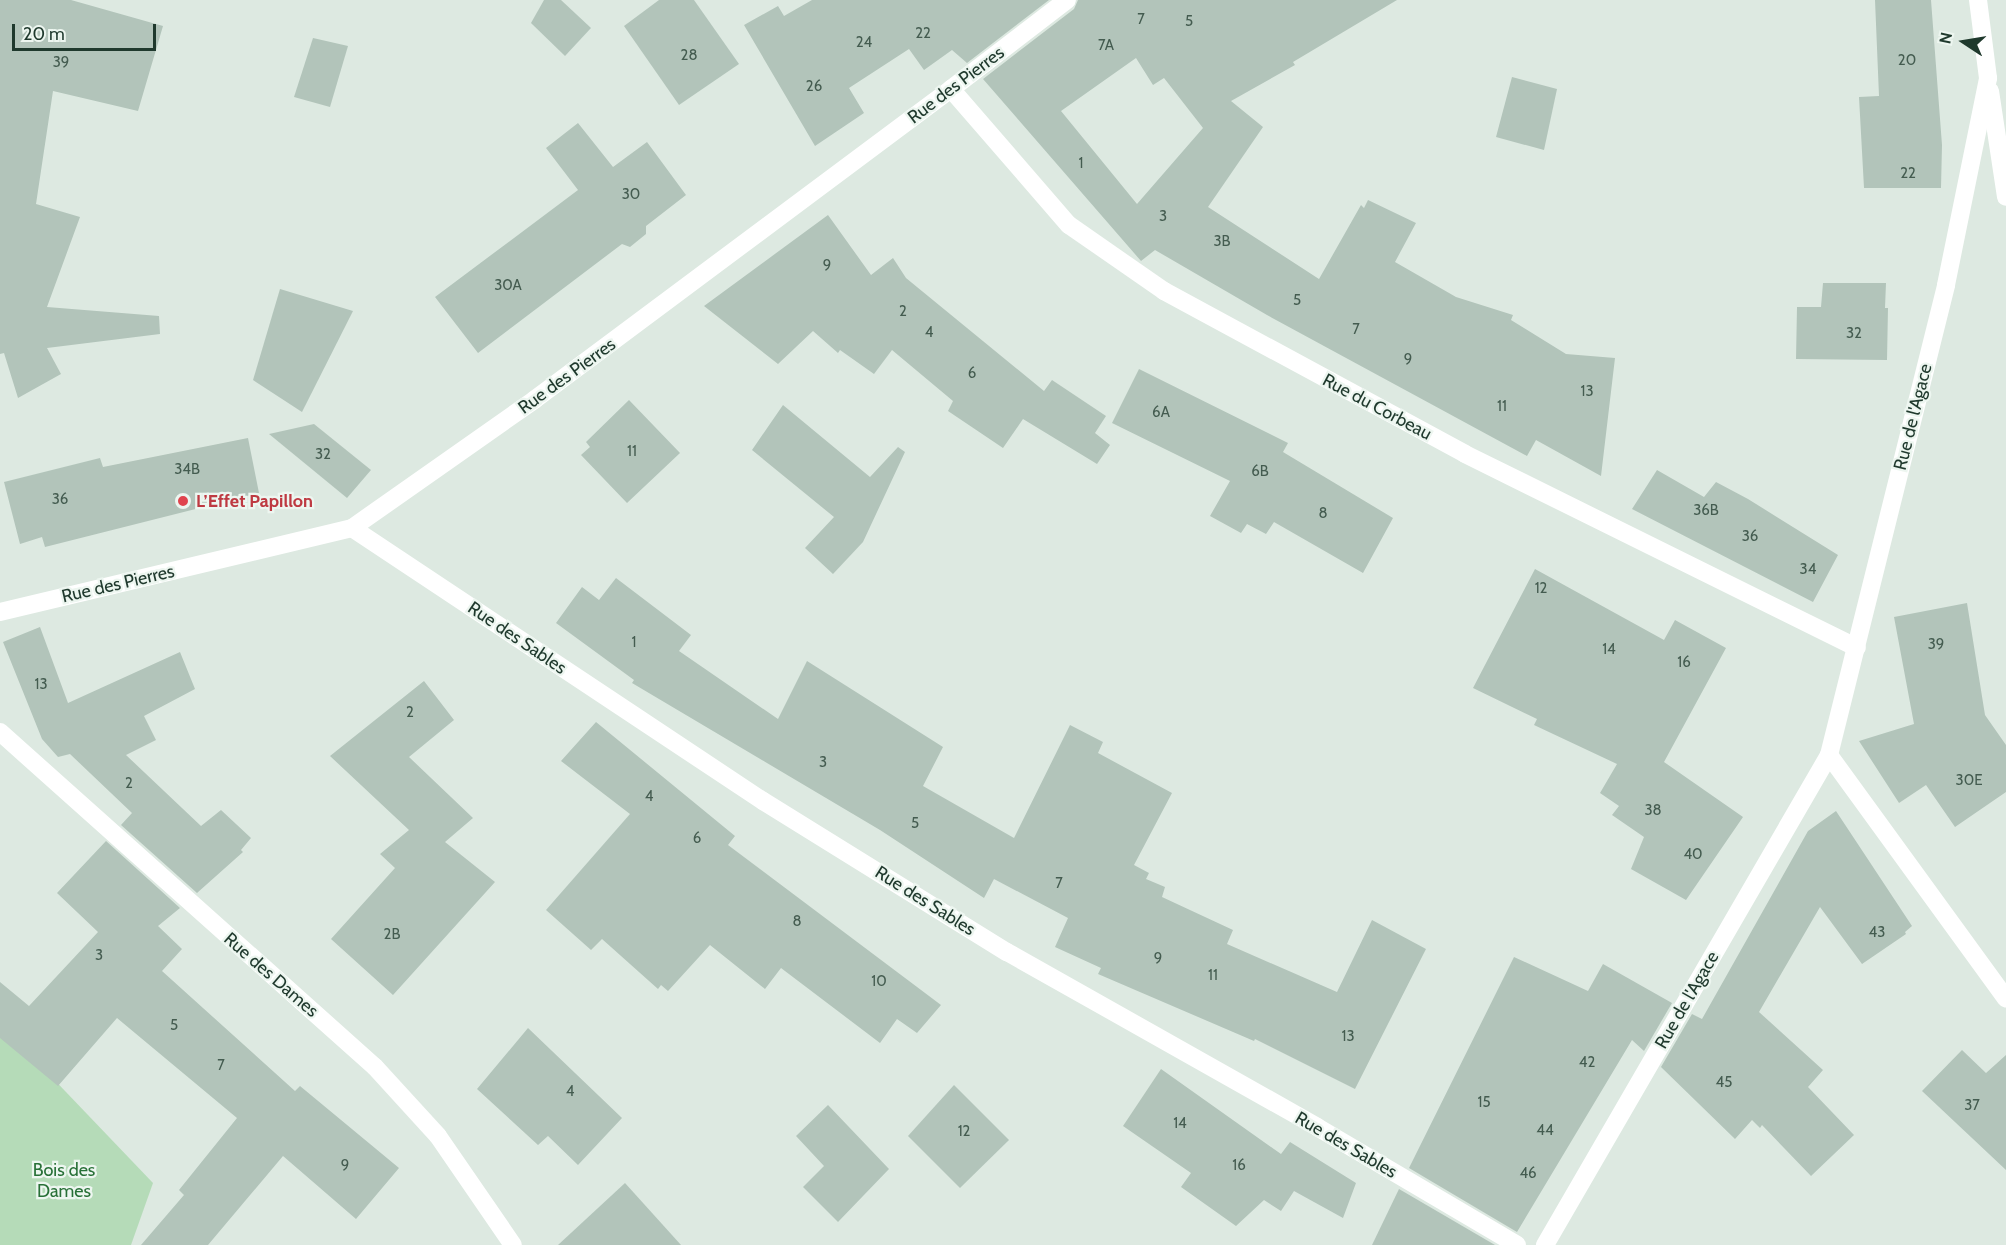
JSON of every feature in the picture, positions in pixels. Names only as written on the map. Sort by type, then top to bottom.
[{"type":"street","name":"Rue des Pierres","points":[[0,612],[352,528],[534,400],[1067,0]]},
{"type":"street","name":"Rue de l'Agace","points":[[1978,0],[2006,196]]},
{"type":"street","name":"Rue de l'Agace","points":[[1545,1245],[1829,755],[1946,285],[1988,78]]},
{"type":"street","name":"Rue du Corbeau","points":[[951,89],[1069,225],[1164,291],[1465,454],[1857,648]]},
{"type":"street","name":"Rue des Sables","points":[[352,528],[763,801],[1007,952],[1317,1127],[1517,1245]]},
{"type":"street","name":"Rue des Dames","points":[[0,732],[375,1067],[438,1136],[513,1245]]},
{"type":"street","points":[[1829,755],[2006,999]]},
{"type":"green space","name":"Bois des Dames","points":[[0,1023],[153,1183],[131,1245],[0,1245]]},
{"type":"building","points":[[0,0],[71,0],[163,26],[138,111],[53,91],[36,204],[80,217],[47,307],[159,316],[160,334],[47,348],[61,374],[18,398],[4,353],[0,354]]},
{"type":"building","points":[[544,0],[561,0],[591,28],[565,56],[531,23]]},
{"type":"building","points":[[659,0],[694,0],[739,64],[679,105],[624,26]]},
{"type":"building","points":[[812,0],[1049,0],[967,63],[952,50],[924,70],[909,49],[849,88],[864,113],[815,146],[744,25],[778,6],[784,16]]},
{"type":"building","points":[[1078,0],[1397,0],[1293,62],[1295,65],[1231,101],[1263,127],[1208,207],[1319,279],[1361,205],[1364,208],[1368,200],[1416,223],[1395,262],[1456,297],[1513,315],[1511,320],[1566,354],[1615,358],[1601,476],[1536,440],[1527,456],[1267,315],[1155,250],[1141,261],[983,79],[1074,9]],"holes":[[[1136,58],[1153,85],[1164,78],[1203,128],[1137,204],[1061,111]]]},
{"type":"building","points":[[1875,0],[1931,0],[1942,145],[1941,188],[1864,188],[1859,97],[1879,96]]},
{"type":"building","points":[[313,38],[348,46],[330,107],[294,97]]},
{"type":"building","points":[[1512,77],[1557,89],[1544,150],[1496,137]]},
{"type":"building","points":[[578,123],[613,167],[647,142],[686,195],[646,226],[646,234],[630,247],[622,244],[478,353],[435,297],[578,190],[546,148]]},
{"type":"building","points":[[828,215],[871,275],[893,258],[906,278],[1044,391],[1052,380],[1106,416],[1095,433],[1110,445],[1097,464],[1023,419],[1003,448],[948,411],[953,401],[892,350],[874,374],[840,350],[838,353],[813,331],[778,364],[704,306]]},
{"type":"building","points":[[1823,283],[1886,283],[1887,360],[1796,359],[1797,307],[1821,307]]},
{"type":"building","points":[[280,289],[353,311],[302,412],[253,380]]},
{"type":"building","points":[[1139,369],[1288,443],[1283,452],[1393,518],[1363,573],[1274,522],[1266,534],[1247,524],[1241,533],[1210,516],[1230,481],[1112,423]]},
{"type":"building","points":[[629,400],[680,453],[627,503],[581,455],[590,447],[586,442]]},
{"type":"building","points":[[783,405],[870,477],[898,447],[905,452],[863,542],[833,574],[805,548],[834,517],[752,450]]},
{"type":"building","points":[[314,424],[371,470],[347,498],[269,434]]},
{"type":"building","points":[[248,438],[259,493],[45,547],[42,537],[20,544],[4,482],[100,458],[103,467]]},
{"type":"building","points":[[1657,470],[1704,497],[1716,482],[1748,499],[1838,555],[1813,602],[1632,509]]},
{"type":"building","points":[[1535,569],[1664,640],[1675,620],[1726,648],[1664,762],[1743,817],[1686,900],[1631,869],[1644,837],[1612,815],[1619,806],[1600,793],[1617,764],[1534,725],[1537,719],[1473,688]]},
{"type":"building","points":[[616,578],[691,635],[679,651],[778,719],[807,661],[943,747],[923,786],[1014,838],[1070,725],[1103,742],[1098,753],[1172,793],[1134,865],[1149,873],[1146,879],[1165,887],[1162,897],[1233,930],[1227,944],[1337,992],[1372,920],[1426,949],[1355,1089],[1255,1039],[1254,1041],[1098,974],[1101,968],[1055,947],[1068,918],[994,879],[984,898],[880,830],[632,683],[634,680],[556,623],[582,587],[599,600]]},
{"type":"building","points":[[1967,603],[1985,715],[2006,745],[2006,792],[1955,827],[1926,785],[1899,803],[1859,741],[1914,724],[1894,617]]},
{"type":"building","points":[[40,627],[68,703],[180,652],[195,689],[144,716],[156,740],[126,755],[201,826],[221,810],[251,838],[241,850],[243,852],[197,893],[121,825],[132,813],[70,754],[58,757],[42,739],[3,642]]},
{"type":"building","points":[[424,681],[454,720],[409,757],[473,818],[445,842],[495,882],[393,995],[331,939],[395,868],[380,854],[409,830],[330,756]]},
{"type":"building","points":[[596,722],[735,836],[728,845],[941,1005],[917,1033],[897,1019],[880,1043],[781,968],[765,989],[710,945],[668,991],[661,985],[658,989],[602,939],[591,950],[546,910],[630,814],[561,761]]},
{"type":"building","points":[[1836,811],[1912,926],[1905,932],[1906,934],[1862,964],[1820,907],[1759,1012],[1823,1070],[1808,1087],[1854,1135],[1811,1176],[1762,1125],[1760,1128],[1752,1120],[1735,1139],[1661,1067],[1692,1014],[1702,1019],[1808,831]]},
{"type":"building","points":[[106,841],[180,908],[158,926],[182,949],[162,971],[295,1091],[300,1086],[399,1168],[356,1219],[283,1156],[208,1245],[141,1245],[184,1195],[179,1190],[237,1118],[117,1018],[58,1086],[0,1038],[0,982],[29,1006],[98,932],[57,893]]},
{"type":"building","points":[[1514,957],[1588,991],[1603,964],[1672,1003],[1644,1051],[1632,1040],[1517,1232],[1409,1168]]},
{"type":"building","points":[[528,1028],[622,1118],[578,1165],[548,1136],[538,1145],[477,1089]]},
{"type":"building","points":[[1962,1050],[1986,1073],[2006,1055],[2006,1170],[1922,1091]]},
{"type":"building","points":[[1161,1069],[1281,1154],[1290,1142],[1356,1183],[1343,1218],[1294,1191],[1281,1211],[1264,1200],[1236,1226],[1181,1187],[1191,1173],[1123,1126]]},
{"type":"building","points":[[954,1085],[1009,1140],[960,1188],[908,1136]]},
{"type":"building","points":[[828,1105],[889,1169],[838,1222],[803,1187],[824,1166],[796,1136]]},
{"type":"building","points":[[625,1183],[681,1245],[558,1245]]},
{"type":"building","points":[[1399,1189],[1495,1245],[1372,1245]]},
{"type":"place","name":"L’Effet Papillon","points":[[183,501]]}]
